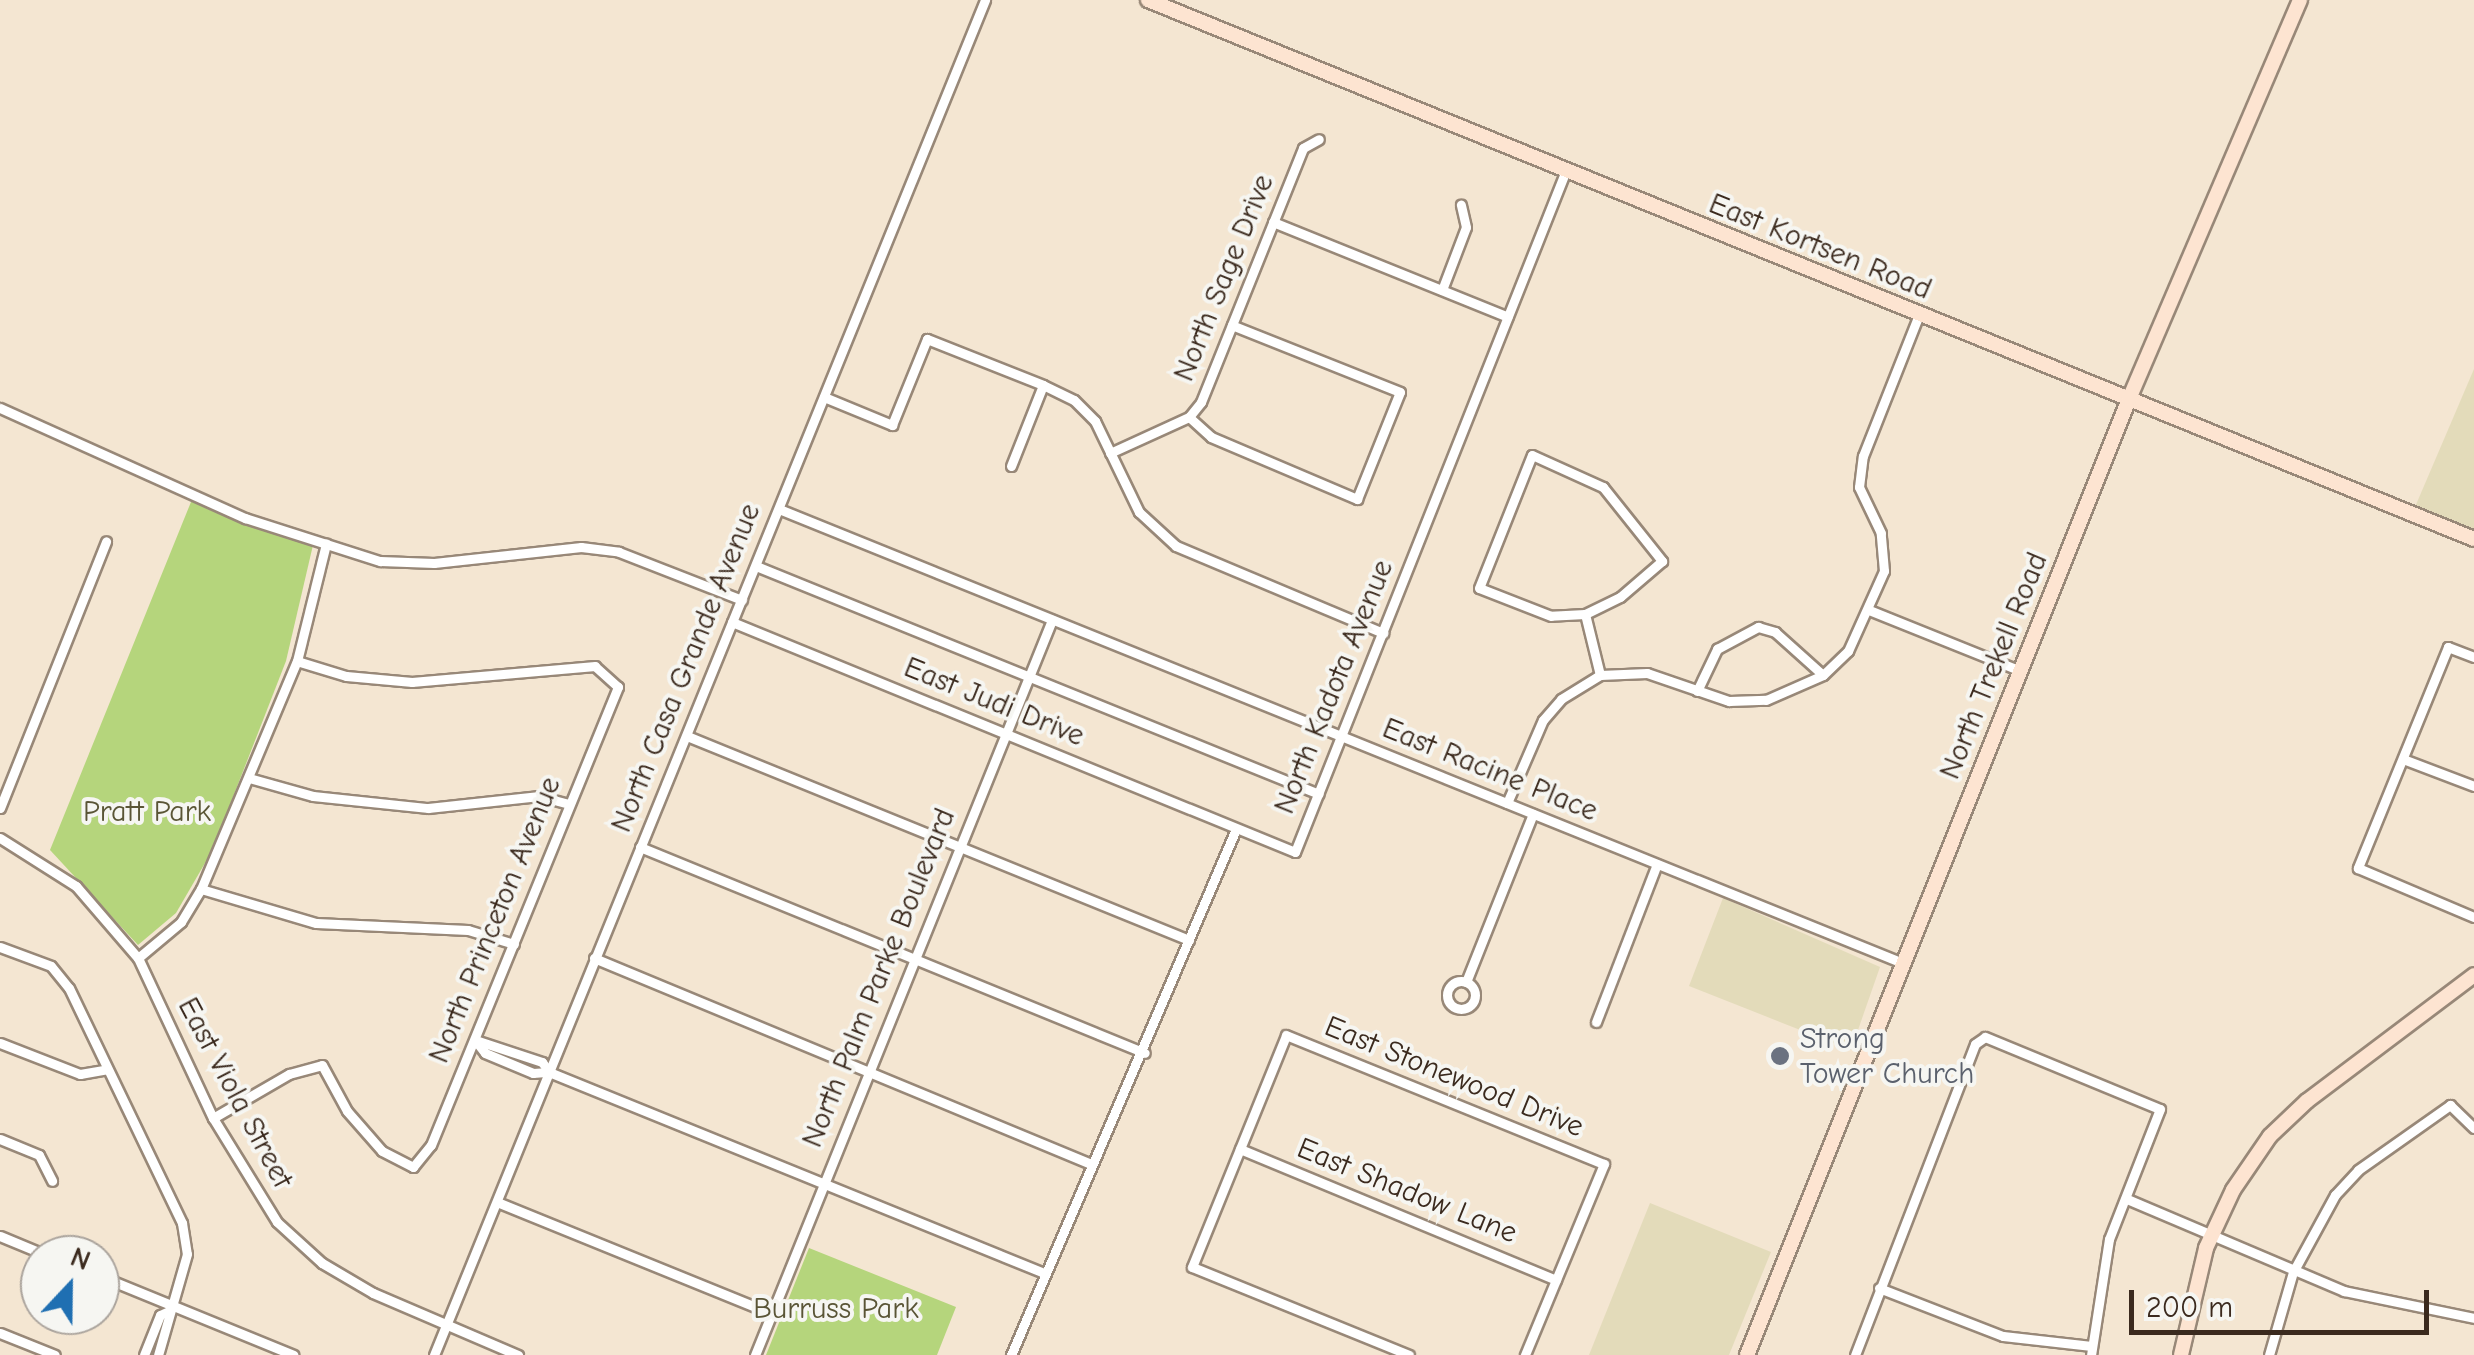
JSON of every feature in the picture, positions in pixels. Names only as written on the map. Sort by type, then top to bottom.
[{"type":"street","name":"North Casa Grande Avenue","points":[[434,1355],[985,0]]},
{"type":"street","name":"East Kortsen Road","points":[[1148,0],[1918,317],[2474,539]]},
{"type":"street","name":"North Trekell Road","points":[[1747,1355],[2129,400],[2300,0]]},
{"type":"street","name":"North Sage Drive","points":[[1110,453],[1190,416],[1232,325],[1303,148],[1319,140]]},
{"type":"street","name":"North Kadota Avenue","points":[[1011,1355],[1092,1164],[1145,1053],[1236,829],[1295,852],[1566,172]]},
{"type":"street","points":[[1442,290],[1466,227],[1461,205]]},
{"type":"street","points":[[1273,222],[1508,317]]},
{"type":"street","points":[[1507,803],[1542,720],[1561,699],[1600,675],[1647,673],[1729,701],[1766,700],[1823,675],[1848,650],[1884,571],[1881,533],[1859,487],[1863,456],[1918,317]]},
{"type":"street","points":[[1190,416],[1210,436],[1357,499],[1400,392],[1232,325]]},
{"type":"street","points":[[824,396],[892,425],[927,339],[1043,386],[1074,400],[1095,420],[1138,512],[1176,546],[1384,632]]},
{"type":"street","points":[[1011,466],[1043,386]]},
{"type":"street","points":[[0,408],[79,440],[246,518],[380,561],[434,564],[534,548],[619,552],[742,600]]},
{"type":"street","points":[[1532,454],[1603,487],[1662,561],[1620,597],[1585,614],[1551,616],[1479,588],[1532,454]]},
{"type":"street","name":"East Racine Place","points":[[779,509],[1905,964]]},
{"type":"street","points":[[0,808],[106,541]]},
{"type":"street","points":[[138,958],[182,922],[202,889],[297,662],[326,544]]},
{"type":"street","points":[[756,566],[1319,794]]},
{"type":"street","points":[[1869,610],[2021,672]]},
{"type":"street","points":[[1585,614],[1600,675]]},
{"type":"street","name":"North Palm Parke Boulevard","points":[[755,1355],[1052,620]]},
{"type":"street","name":"East Judi Drive","points":[[732,622],[1236,829]]},
{"type":"street","points":[[1697,691],[1717,650],[1758,627],[1775,632],[1823,675]]},
{"type":"street","points":[[2474,658],[2448,647],[2358,868],[2474,916]]},
{"type":"street","name":"North Princeton Avenue","points":[[213,1118],[290,1074],[322,1065],[347,1111],[382,1151],[413,1167],[432,1145],[618,687],[595,666],[412,682],[346,676],[297,662]]},
{"type":"street","points":[[686,736],[1189,940]]},
{"type":"street","points":[[2403,759],[2474,786]]},
{"type":"street","points":[[249,778],[313,796],[409,806],[539,796],[568,804]]},
{"type":"street","points":[[1466,982],[1533,814]]},
{"type":"street","name":"East Viola Street","points":[[0,838],[76,886],[138,958],[213,1118],[277,1222],[310,1252],[373,1292],[518,1355]]},
{"type":"street","points":[[640,847],[1145,1053]]},
{"type":"street","points":[[1596,1022],[1657,864]]},
{"type":"street","points":[[202,889],[316,922],[468,930],[514,944]]},
{"type":"street","points":[[0,946],[51,966],[69,988],[182,1223],[187,1254],[170,1307],[160,1316],[144,1355]]},
{"type":"street","points":[[594,958],[1092,1164]]},
{"type":"street","points":[[2181,1355],[2194,1281],[2212,1236],[2233,1190],[2270,1136],[2307,1101],[2474,975]]},
{"type":"street","name":"East Stonewood Drive","points":[[1240,1149],[1286,1035],[1604,1164],[1556,1280]]},
{"type":"street","points":[[1855,1355],[1879,1288],[1975,1044],[1985,1037],[2160,1109],[2109,1239],[2091,1350],[2003,1336],[1879,1288]]},
{"type":"street","points":[[475,1040],[542,1062],[549,1072],[1044,1273]]},
{"type":"street","points":[[0,1043],[80,1074],[108,1069]]},
{"type":"street","points":[[2269,1355],[2294,1272],[2315,1225],[2358,1170],[2450,1105],[2474,1128]]},
{"type":"street","points":[[0,1140],[39,1155],[52,1181]]},
{"type":"street","points":[[1240,1149],[1192,1267],[1409,1355]]},
{"type":"street","name":"East Shadow Lane","points":[[1240,1149],[1556,1280]]},
{"type":"street","points":[[2127,1199],[2294,1272],[2368,1298],[2474,1318]]},
{"type":"street","points":[[497,1202],[770,1312]]},
{"type":"street","points":[[1525,1355],[1556,1280]]},
{"type":"street","points":[[120,1285],[294,1355]]},
{"type":"street","points":[[158,1355],[173,1320],[170,1307]]},
{"type":"street","points":[[0,1333],[55,1355]]},
{"type":"shaded area","points":[[2474,369],[2474,539],[2412,514]]},
{"type":"shaded area","points":[[1723,898],[1880,967],[1851,1050],[1689,986]]},
{"type":"shaded area","points":[[1650,1203],[1771,1252],[1729,1355],[1589,1355]]},
{"type":"green space","name":"Pratt Park","points":[[193,497],[313,545],[286,661],[212,851],[176,913],[138,945],[50,850]]},
{"type":"green space","name":"Burruss Park","points":[[809,1248],[956,1307],[937,1355],[766,1355]]},
{"type":"place","name":"Strong Tower Church","points":[[1780,1056]]}]
